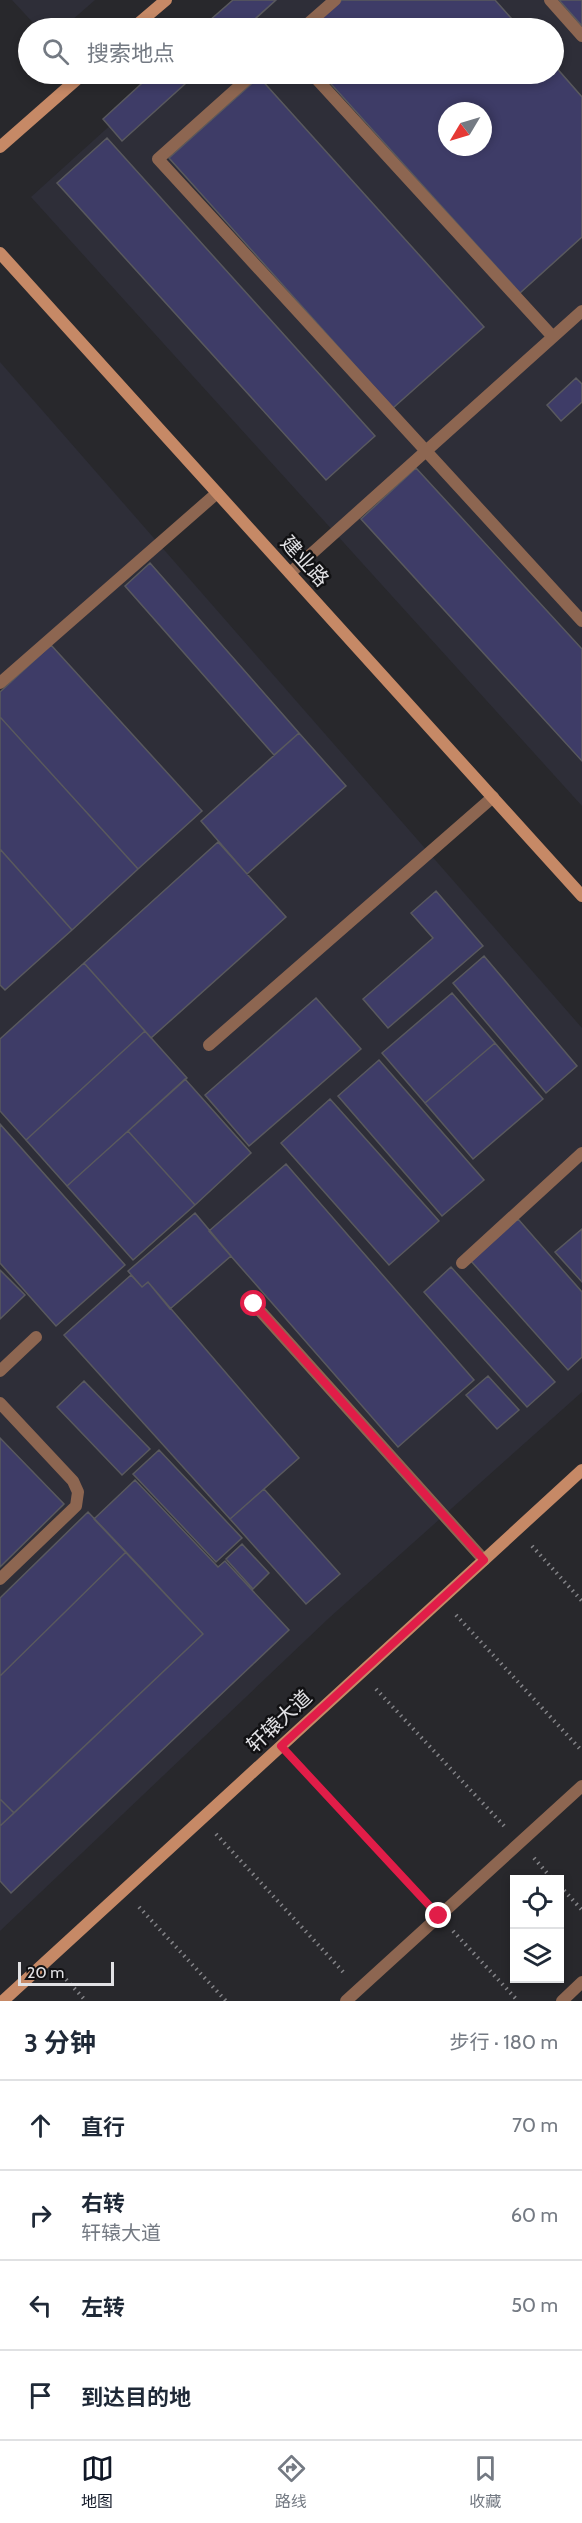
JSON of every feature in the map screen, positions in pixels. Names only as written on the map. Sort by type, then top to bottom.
[{"type":"street","points":[[145,18],[165,0]]},
{"type":"street","points":[[0,147],[72,84]]},
{"type":"street","name":"建业路","points":[[0,253],[582,896]]},
{"type":"street","name":"轩辕大道","points":[[3,2001],[582,1470]]},
{"type":"lane","points":[[314,18],[335,0]]},
{"type":"lane","points":[[550,0],[582,36]]},
{"type":"lane","points":[[242,84],[158,159],[582,621]]},
{"type":"lane","points":[[321,84],[553,337]]},
{"type":"lane","points":[[290,573],[582,311]]},
{"type":"lane","points":[[0,683],[217,493]]},
{"type":"lane","points":[[209,1045],[493,797]]},
{"type":"lane","points":[[462,1263],[582,1153]]},
{"type":"lane","points":[[254,1304],[484,1560]]},
{"type":"lane","points":[[0,1371],[36,1337]]},
{"type":"lane","points":[[0,1403],[73,1481],[78,1492],[76,1506],[0,1579]]},
{"type":"lane","points":[[346,2001],[582,1786]]},
{"type":"lane","points":[[562,2001],[582,1982]]},
{"type":"path","points":[[516,1530],[582,1601]]},
{"type":"path","points":[[441,1599],[582,1751]]},
{"type":"path","points":[[361,1673],[549,1875]]},
{"type":"path","points":[[281,1746],[518,2001]]},
{"type":"path","points":[[202,1819],[359,1989]]},
{"type":"path","points":[[564,1890],[582,1910]]},
{"type":"path","points":[[123,1891],[226,2001]]},
{"type":"path","points":[[48,1960],[86,2001]]},
{"type":"shaded area","points":[[12,0],[95,0],[74,18],[29,18]]},
{"type":"shaded area","points":[[248,0],[582,0],[582,806],[31,197],[156,84],[564,84],[564,18],[228,18]]},
{"type":"shaded area","points":[[0,362],[582,1028],[582,1392],[329,1618],[0,1931]]},
{"type":"building","points":[[233,0],[276,0],[256,18],[212,18]]},
{"type":"building","points":[[342,0],[495,0],[511,18],[321,18]]},
{"type":"building","points":[[559,0],[582,0],[582,26]]},
{"type":"building","points":[[564,76],[582,97],[582,237],[520,293],[331,84],[564,84]]},
{"type":"building","points":[[141,84],[185,84],[122,141],[103,119]]},
{"type":"building","points":[[251,84],[265,84],[484,327],[393,408],[169,158]]},
{"type":"building","points":[[107,138],[375,436],[326,480],[57,183]]},
{"type":"building","points":[[576,378],[582,384],[582,402],[561,421],[547,405]]},
{"type":"building","points":[[416,468],[582,649],[582,761],[361,519]]},
{"type":"building","points":[[150,563],[299,733],[274,755],[125,586]]},
{"type":"building","points":[[51,645],[202,811],[138,869],[0,717],[0,692]]},
{"type":"building","points":[[0,717],[138,869],[72,930],[0,849]]},
{"type":"building","points":[[299,733],[346,786],[247,874],[201,821]]},
{"type":"building","points":[[218,842],[286,917],[151,1038],[84,963]]},
{"type":"building","points":[[0,849],[72,930],[5,990],[0,985]]},
{"type":"building","points":[[436,891],[483,946],[388,1028],[363,999],[433,938],[411,913]]},
{"type":"building","points":[[484,956],[577,1066],[546,1093],[453,983]]},
{"type":"building","points":[[84,963],[145,1031],[26,1140],[0,1111],[0,1039]]},
{"type":"building","points":[[452,993],[495,1043],[425,1103],[382,1053]]},
{"type":"building","points":[[316,998],[361,1049],[249,1146],[205,1095]]},
{"type":"building","points":[[145,1031],[187,1078],[67,1186],[26,1140]]},
{"type":"building","points":[[495,1043],[543,1099],[473,1159],[425,1103]]},
{"type":"building","points":[[379,1060],[484,1180],[442,1216],[338,1096]]},
{"type":"building","points":[[185,1079],[251,1153],[195,1205],[128,1131]]},
{"type":"building","points":[[330,1099],[439,1221],[389,1265],[281,1143]]},
{"type":"building","points":[[0,1124],[125,1265],[56,1326],[0,1263]]},
{"type":"building","points":[[128,1131],[195,1205],[133,1260],[67,1186]]},
{"type":"building","points":[[286,1164],[474,1380],[398,1447],[209,1231]]},
{"type":"building","points":[[195,1213],[231,1256],[170,1309],[148,1282],[142,1287],[128,1271]]},
{"type":"building","points":[[518,1219],[582,1292],[582,1357],[568,1370],[471,1261]]},
{"type":"building","points":[[582,1229],[582,1282],[555,1252]]},
{"type":"building","points":[[451,1267],[555,1382],[527,1407],[424,1292]]},
{"type":"building","points":[[0,1270],[25,1295],[0,1319]]},
{"type":"building","points":[[131,1275],[142,1287],[148,1282],[299,1458],[230,1519],[64,1335]]},
{"type":"building","points":[[488,1376],[519,1410],[497,1429],[466,1395]]},
{"type":"building","points":[[84,1381],[150,1449],[122,1475],[57,1407]]},
{"type":"building","points":[[0,1438],[64,1504],[0,1567]]},
{"type":"building","points":[[159,1450],[242,1538],[216,1562],[133,1474]]},
{"type":"building","points":[[135,1480],[218,1567],[225,1561],[289,1630],[11,1893],[0,1881],[0,1826],[203,1634],[94,1519]]},
{"type":"building","points":[[264,1489],[340,1574],[306,1604],[230,1519]]},
{"type":"building","points":[[88,1512],[126,1552],[0,1676],[0,1598]]},
{"type":"building","points":[[242,1544],[269,1573],[253,1589],[226,1559]]},
{"type":"building","points":[[126,1552],[203,1634],[14,1813],[0,1799],[0,1676]]},
{"type":"building","points":[[0,1799],[14,1813],[0,1826]]},
{"type":"route","points":[[254,1304],[484,1560],[281,1746],[439,1916]]}]
